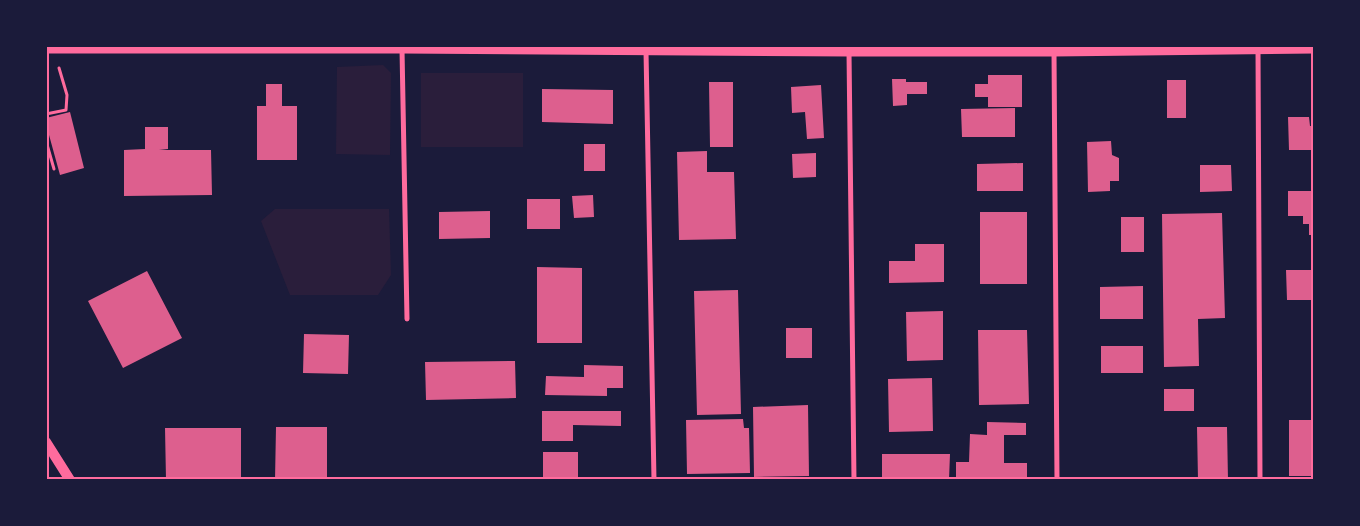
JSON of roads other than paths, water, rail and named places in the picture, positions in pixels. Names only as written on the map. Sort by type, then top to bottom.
[{"type":"main road","points":[[46,442],[70,480]]},
{"type":"street","points":[[46,49],[849,52],[1314,49]]},
{"type":"street","points":[[402,49],[406,319]]},
{"type":"street","points":[[1258,50],[1260,480]]},
{"type":"street","points":[[646,51],[654,480]]},
{"type":"street","points":[[849,52],[854,480]]},
{"type":"street","points":[[1054,52],[1057,480]]}]
